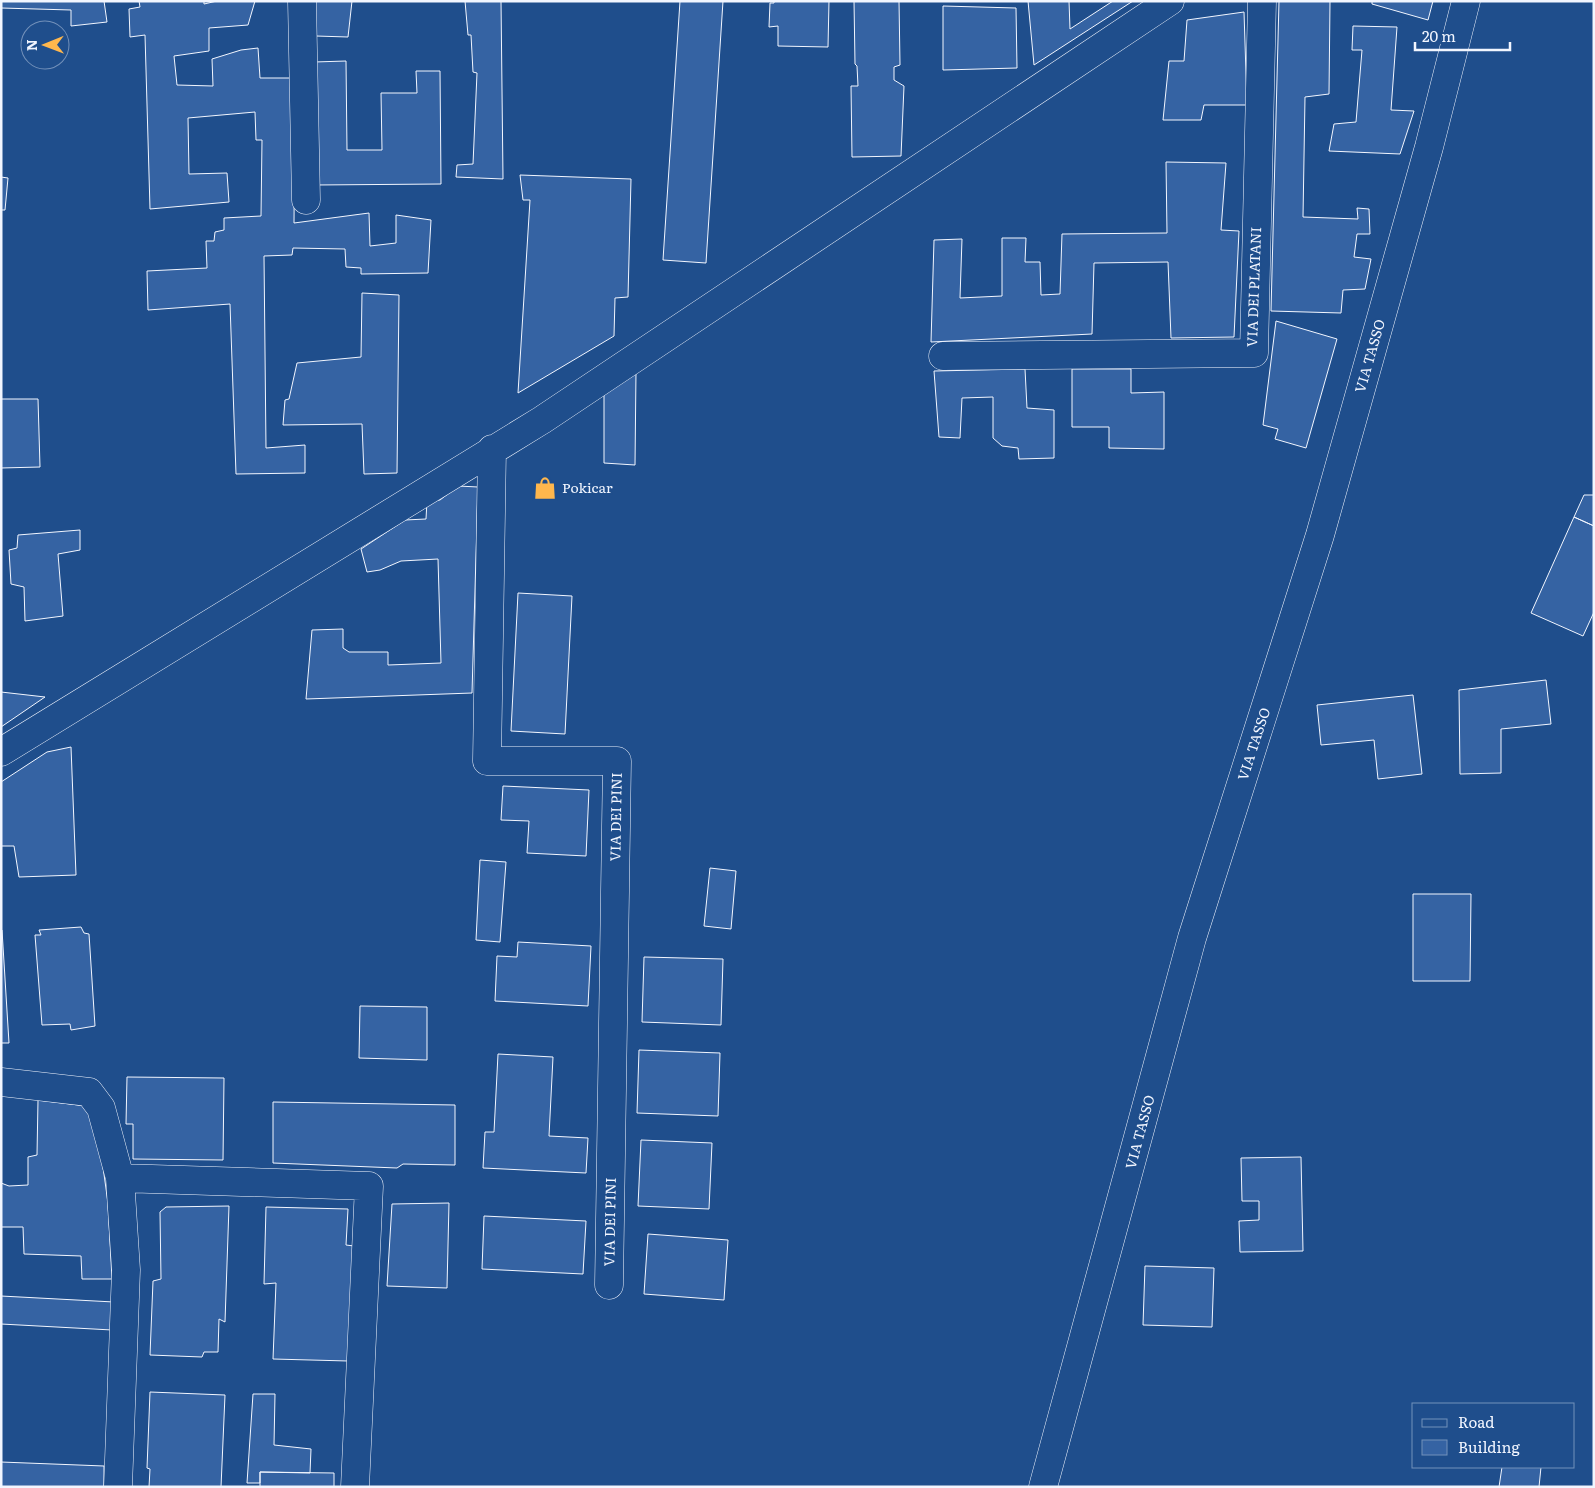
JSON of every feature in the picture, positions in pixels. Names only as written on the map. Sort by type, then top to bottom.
[{"type":"street","points":[[302,1],[306,200]]},
{"type":"street","name":"VIA DEI PLATANI","points":[[943,356],[1254,353],[1262,1]]},
{"type":"street","name":"VIA TASSO","points":[[1043,1487],[1192,938],[1320,535],[1429,147],[1466,1]]},
{"type":"street","points":[[1,752],[542,420],[1169,2]]},
{"type":"street","name":"VIA DEI PINI","points":[[492,449],[487,761],[617,761],[609,1285]]},
{"type":"street","points":[[1,1082],[88,1092],[101,1108],[120,1178],[126,1270],[118,1487]]},
{"type":"street","points":[[120,1178],[368,1186],[355,1487]]},
{"type":"building","points":[[1,1],[104,1],[107,22],[71,26],[71,10],[1,8]]},
{"type":"building","points":[[139,1],[204,1],[204,4],[217,1],[255,1],[248,25],[209,28],[209,51],[174,56],[177,85],[213,86],[212,59],[241,50],[258,48],[260,78],[295,78],[294,223],[369,213],[370,246],[396,243],[396,215],[431,220],[428,273],[361,274],[361,268],[346,267],[345,249],[293,248],[292,255],[264,256],[266,448],[305,445],[305,473],[236,474],[230,304],[148,310],[147,271],[207,268],[206,241],[214,241],[215,232],[224,230],[224,218],[261,216],[262,140],[256,140],[255,112],[188,118],[189,174],[227,173],[229,202],[150,209],[145,35],[130,37],[129,9],[140,7]]},
{"type":"building","points":[[314,1],[352,1],[348,37],[316,36]]},
{"type":"building","points":[[465,1],[501,1],[503,179],[456,177],[457,165],[473,164],[477,73],[473,72],[471,35],[468,35]]},
{"type":"building","points":[[680,1],[723,1],[706,263],[663,260]]},
{"type":"building","points":[[774,1],[829,1],[828,47],[778,46],[778,26],[769,27],[770,3],[774,3]]},
{"type":"building","points":[[854,1],[899,1],[900,65],[894,67],[894,80],[904,86],[901,156],[852,157],[851,86],[858,86],[857,66],[855,64]]},
{"type":"building","points":[[1028,1],[1069,1],[1070,29],[1113,1],[1133,1],[1034,65]]},
{"type":"building","points":[[1279,1],[1330,1],[1329,94],[1305,97],[1303,217],[1358,219],[1357,208],[1369,209],[1370,234],[1357,234],[1354,257],[1371,259],[1365,289],[1343,290],[1341,313],[1271,311]]},
{"type":"building","points":[[1372,1],[1433,1],[1428,20],[1372,4]]},
{"type":"building","points":[[943,6],[1016,8],[1017,68],[943,70]]},
{"type":"building","points":[[1244,12],[1247,105],[1204,105],[1201,120],[1163,120],[1169,61],[1184,61],[1187,20]]},
{"type":"building","points":[[1353,26],[1397,27],[1391,110],[1414,111],[1400,154],[1329,151],[1334,124],[1356,122],[1362,50],[1352,50]]},
{"type":"building","points":[[346,61],[347,150],[382,150],[381,93],[417,93],[416,71],[440,71],[441,184],[315,185],[314,62]]},
{"type":"building","points":[[1166,162],[1226,163],[1221,230],[1239,231],[1234,337],[1171,338],[1168,262],[1094,263],[1092,334],[931,342],[934,240],[962,239],[960,298],[1002,296],[1002,238],[1026,238],[1025,262],[1040,262],[1041,295],[1060,294],[1062,234],[1167,233]]},
{"type":"building","points":[[520,175],[631,179],[628,297],[615,298],[614,336],[518,393],[530,200],[523,200]]},
{"type":"building","points":[[1,177],[8,178],[5,210],[1,210]]},
{"type":"building","points":[[362,293],[399,295],[397,473],[364,474],[362,424],[283,425],[285,400],[289,399],[297,363],[361,357]]},
{"type":"building","points":[[1276,321],[1337,339],[1306,448],[1275,439],[1278,429],[1263,425]]},
{"type":"building","points":[[1025,369],[1027,408],[1054,410],[1054,458],[1019,459],[1018,448],[1002,446],[993,438],[993,397],[962,398],[960,438],[939,437],[934,371]]},
{"type":"building","points":[[1072,369],[1131,369],[1131,393],[1164,392],[1164,449],[1109,448],[1109,427],[1072,427]]},
{"type":"building","points":[[636,371],[635,465],[604,463],[604,394]]},
{"type":"building","points":[[1,399],[38,399],[40,467],[1,468]]},
{"type":"building","points":[[458,486],[478,487],[472,693],[306,699],[312,630],[343,629],[343,648],[349,652],[388,652],[388,665],[441,663],[438,559],[401,561],[380,570],[367,572],[361,549],[405,520],[426,519],[427,501],[440,500]]},
{"type":"building","points":[[1584,495],[1594,495],[1594,526],[1574,517]]},
{"type":"building","points":[[1574,517],[1594,526],[1594,612],[1583,636],[1531,613]]},
{"type":"building","points":[[80,530],[80,550],[58,554],[63,616],[25,621],[24,587],[11,584],[9,550],[17,548],[18,535]]},
{"type":"building","points":[[518,593],[572,596],[565,734],[511,731]]},
{"type":"building","points":[[1546,680],[1551,724],[1501,729],[1501,773],[1460,774],[1459,690]]},
{"type":"building","points":[[1,692],[45,697],[1,727]]},
{"type":"building","points":[[1413,695],[1422,774],[1378,779],[1374,740],[1321,745],[1317,705]]},
{"type":"building","points":[[71,747],[76,875],[19,877],[14,846],[1,846],[1,782],[47,752]]},
{"type":"building","points":[[503,786],[589,790],[586,856],[527,853],[529,821],[501,820]]},
{"type":"building","points":[[480,860],[506,862],[500,942],[476,940]]},
{"type":"building","points":[[710,868],[736,871],[731,929],[704,926]]},
{"type":"building","points":[[1413,894],[1471,894],[1470,981],[1413,981]]},
{"type":"building","points":[[81,927],[84,933],[89,934],[95,1026],[71,1030],[70,1024],[42,1025],[35,935],[41,935],[39,930]]},
{"type":"building","points":[[2,930],[9,1043],[1,1043]]},
{"type":"building","points":[[518,942],[591,946],[588,1006],[495,1001],[497,956],[517,957]]},
{"type":"building","points":[[644,957],[723,959],[721,1025],[642,1022]]},
{"type":"building","points":[[360,1006],[427,1007],[427,1060],[359,1058]]},
{"type":"building","points":[[639,1050],[720,1053],[718,1116],[637,1113]]},
{"type":"building","points":[[498,1054],[553,1057],[549,1136],[588,1138],[586,1173],[483,1168],[485,1132],[494,1132]]},
{"type":"building","points":[[127,1077],[224,1078],[223,1160],[133,1159],[133,1124],[126,1124]]},
{"type":"building","points":[[38,1100],[86,1106],[96,1117],[108,1203],[112,1279],[82,1279],[81,1256],[24,1254],[23,1227],[1,1227],[1,1183],[9,1186],[28,1185],[28,1157],[37,1155]]},
{"type":"building","points":[[273,1102],[455,1105],[455,1165],[403,1164],[397,1168],[273,1163]]},
{"type":"building","points":[[641,1140],[712,1143],[709,1209],[638,1206]]},
{"type":"building","points":[[1301,1157],[1303,1251],[1240,1252],[1239,1221],[1259,1220],[1259,1201],[1242,1201],[1241,1158]]},
{"type":"building","points":[[449,1203],[447,1288],[387,1286],[392,1204]]},
{"type":"building","points":[[229,1206],[225,1322],[219,1319],[218,1352],[204,1352],[202,1357],[150,1355],[153,1281],[161,1279],[160,1212],[166,1207]]},
{"type":"building","points":[[266,1207],[348,1209],[346,1245],[354,1246],[348,1361],[273,1359],[276,1283],[264,1284]]},
{"type":"building","points":[[484,1216],[586,1221],[583,1274],[482,1269]]},
{"type":"building","points":[[648,1234],[728,1240],[724,1300],[644,1294]]},
{"type":"building","points":[[1145,1266],[1214,1268],[1212,1327],[1143,1325]]},
{"type":"building","points":[[1,1296],[114,1302],[112,1330],[1,1324]]},
{"type":"building","points":[[150,1392],[225,1395],[221,1487],[149,1487],[150,1469],[147,1468]]},
{"type":"building","points":[[253,1394],[275,1394],[274,1445],[311,1449],[310,1473],[260,1472],[260,1483],[247,1483]]},
{"type":"building","points":[[1,1462],[104,1466],[104,1487],[1,1487]]},
{"type":"building","points":[[1502,1468],[1541,1468],[1539,1487],[1499,1487]]},
{"type":"building","points":[[260,1472],[334,1473],[334,1487],[260,1487]]},
{"type":"place","name":"Pokicar","points":[[545,488]]}]
